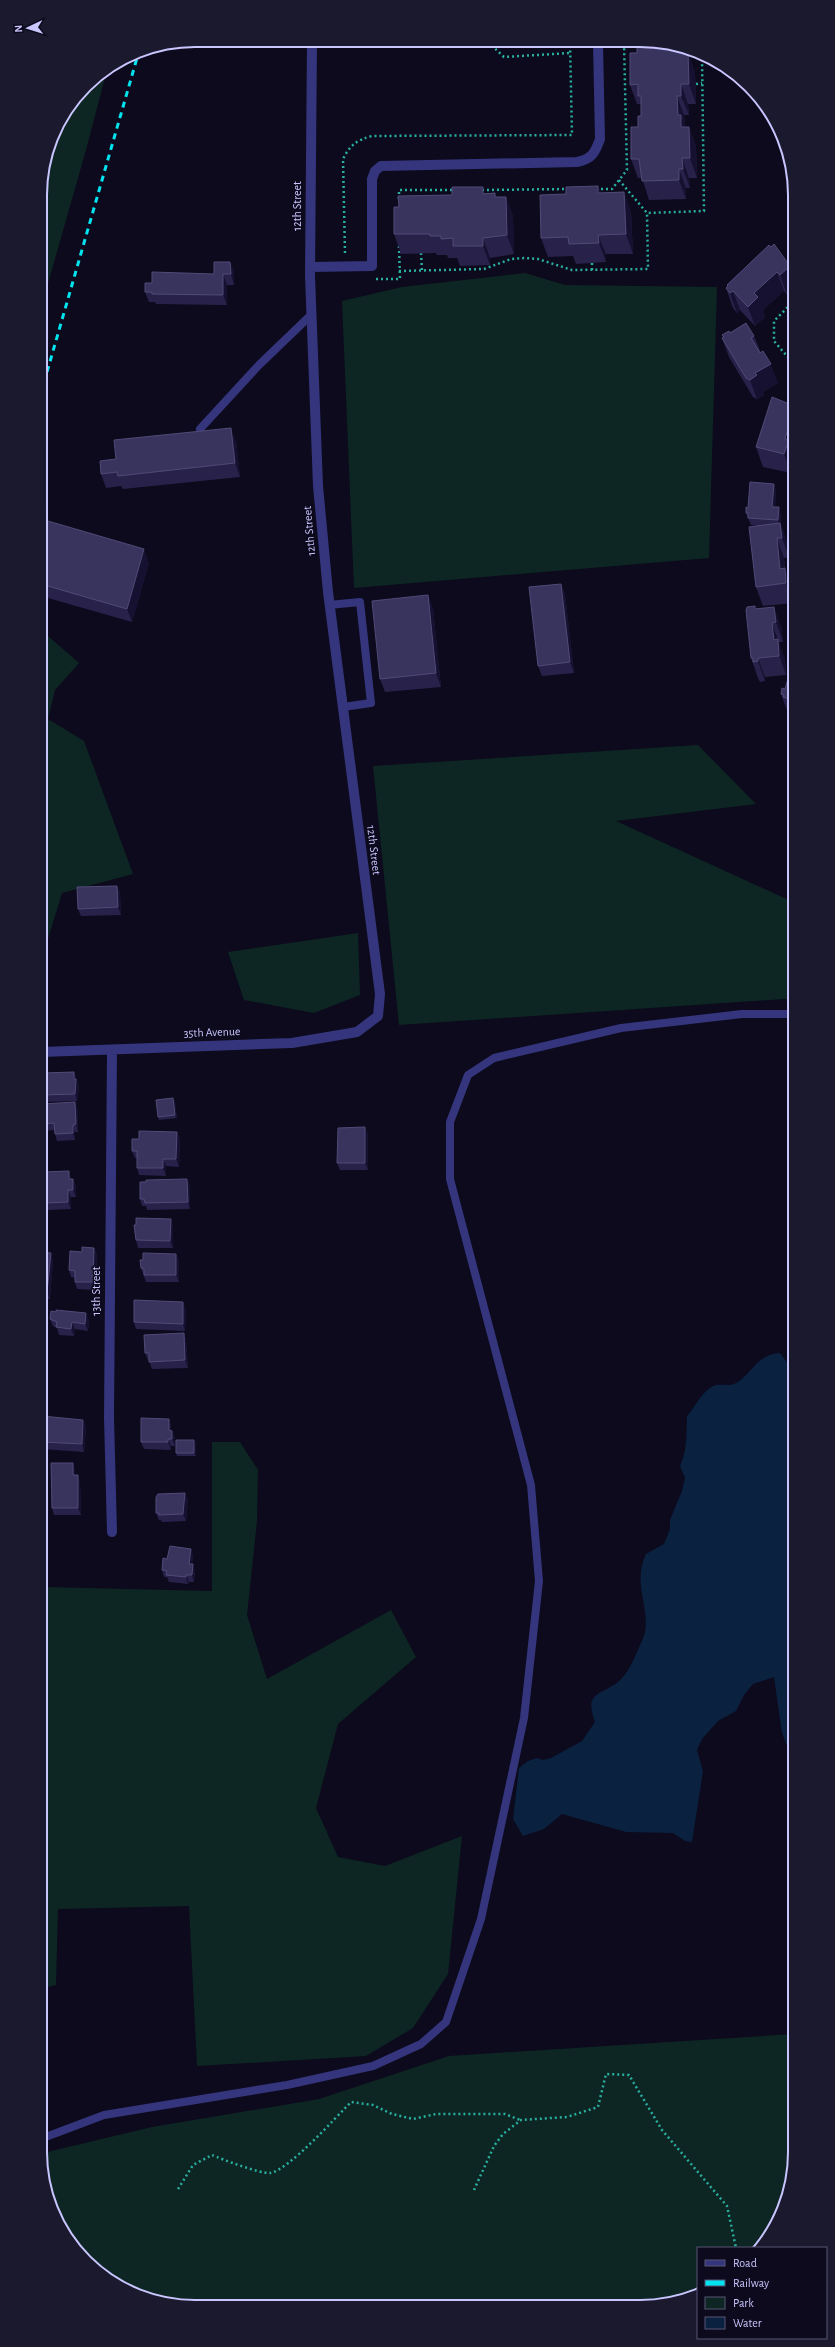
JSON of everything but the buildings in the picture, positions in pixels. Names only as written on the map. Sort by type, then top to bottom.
[{"type":"street","name":"12th Street","points":[[312,47],[310,267],[318,486],[329,605],[380,994],[378,1016]]},
{"type":"street","points":[[310,267],[372,266],[372,179],[375,171],[381,166],[577,162],[588,160],[595,154],[600,139],[598,47]]},
{"type":"street","name":"35th Avenue","points":[[47,1052],[112,1051],[292,1043],[357,1032],[378,1016]]},
{"type":"street","name":"13th Street","points":[[112,1051],[109,1409],[112,1532]]},
{"type":"lane","points":[[200,429],[259,365],[311,315]]},
{"type":"lane","points":[[329,605],[360,602],[371,703],[343,707]]},
{"type":"lane","points":[[47,2136],[104,2115],[287,2085],[373,2066],[422,2044],[446,2022],[481,1919],[524,1718],[539,1581],[531,1485],[450,1179],[450,1122],[468,1075],[494,1058],[621,1028],[742,1014],[788,1014]]},
{"type":"path","points":[[493,47],[504,57],[570,54]]},
{"type":"path","points":[[399,271],[484,269],[511,259],[524,258],[538,259],[572,270],[592,272],[648,269],[647,213],[619,180],[627,170],[624,47]]},
{"type":"path","points":[[647,213],[704,211],[702,60]]},
{"type":"path","points":[[696,84],[702,83]]},
{"type":"path","points":[[625,85],[631,85]]},
{"type":"path","points":[[696,157],[703,156]]},
{"type":"path","points":[[627,159],[632,158]]},
{"type":"path","points":[[431,190],[431,196]]},
{"type":"path","points":[[421,253],[422,271]]},
{"type":"path","points":[[592,263],[592,272]]},
{"type":"path","points":[[788,306],[774,321],[774,341],[788,357]]},
{"type":"path","points":[[178,2189],[193,2165],[212,2155],[249,2169],[270,2173],[282,2167],[320,2134],[351,2102],[373,2105],[392,2114],[413,2119],[436,2114],[505,2114],[521,2120],[567,2117],[598,2107],[606,2074],[629,2075],[662,2130],[727,2206],[736,2247]]},
{"type":"path","points":[[474,2190],[494,2146],[503,2134],[521,2120]]},
{"type":"green space","points":[[105,78],[47,287],[47,186],[52,157],[54,155],[58,138],[72,113],[90,90]]},
{"type":"green space","points":[[525,273],[565,285],[717,287],[709,558],[354,588],[342,301],[402,287]]},
{"type":"green space","points":[[47,635],[79,663],[55,690],[48,719],[84,741],[133,874],[62,893],[47,942]]},
{"type":"green space","points":[[698,745],[756,804],[616,821],[788,900],[788,999],[399,1025],[373,766]]},
{"type":"green space","points":[[358,933],[360,995],[314,1013],[244,1000],[228,952]]},
{"type":"green space","points":[[212,1442],[240,1442],[258,1470],[257,1521],[247,1615],[267,1679],[391,1610],[416,1657],[338,1724],[316,1808],[338,1857],[385,1866],[462,1836],[448,1974],[413,2028],[366,2056],[197,2066],[189,1906],[58,1909],[56,1985],[47,1987],[47,1587],[212,1591]]},
{"type":"green space","points":[[788,2034],[788,2161],[783,2190],[777,2209],[763,2234],[753,2247],[697,2247],[697,2289],[659,2299],[186,2300],[157,2295],[138,2289],[113,2275],[90,2257],[84,2250],[72,2234],[58,2209],[48,2171],[47,2152],[152,2127],[319,2099],[449,2056]]},
{"type":"water","points":[[780,1353],[788,1364],[788,1748],[782,1733],[774,1677],[753,1684],[744,1695],[736,1711],[718,1721],[702,1739],[697,1750],[703,1771],[692,1842],[685,1841],[673,1833],[626,1832],[562,1814],[544,1829],[523,1836],[513,1819],[519,1768],[528,1761],[537,1758],[543,1760],[551,1758],[582,1741],[595,1722],[591,1705],[592,1700],[599,1693],[611,1687],[622,1678],[631,1664],[641,1643],[645,1632],[646,1622],[641,1589],[642,1566],[646,1554],[664,1544],[670,1529],[670,1520],[682,1491],[685,1478],[680,1466],[685,1447],[687,1416],[703,1394],[710,1388],[716,1385],[734,1384],[764,1358]]},
{"type":"railway","points":[[47,372],[137,59]]}]
